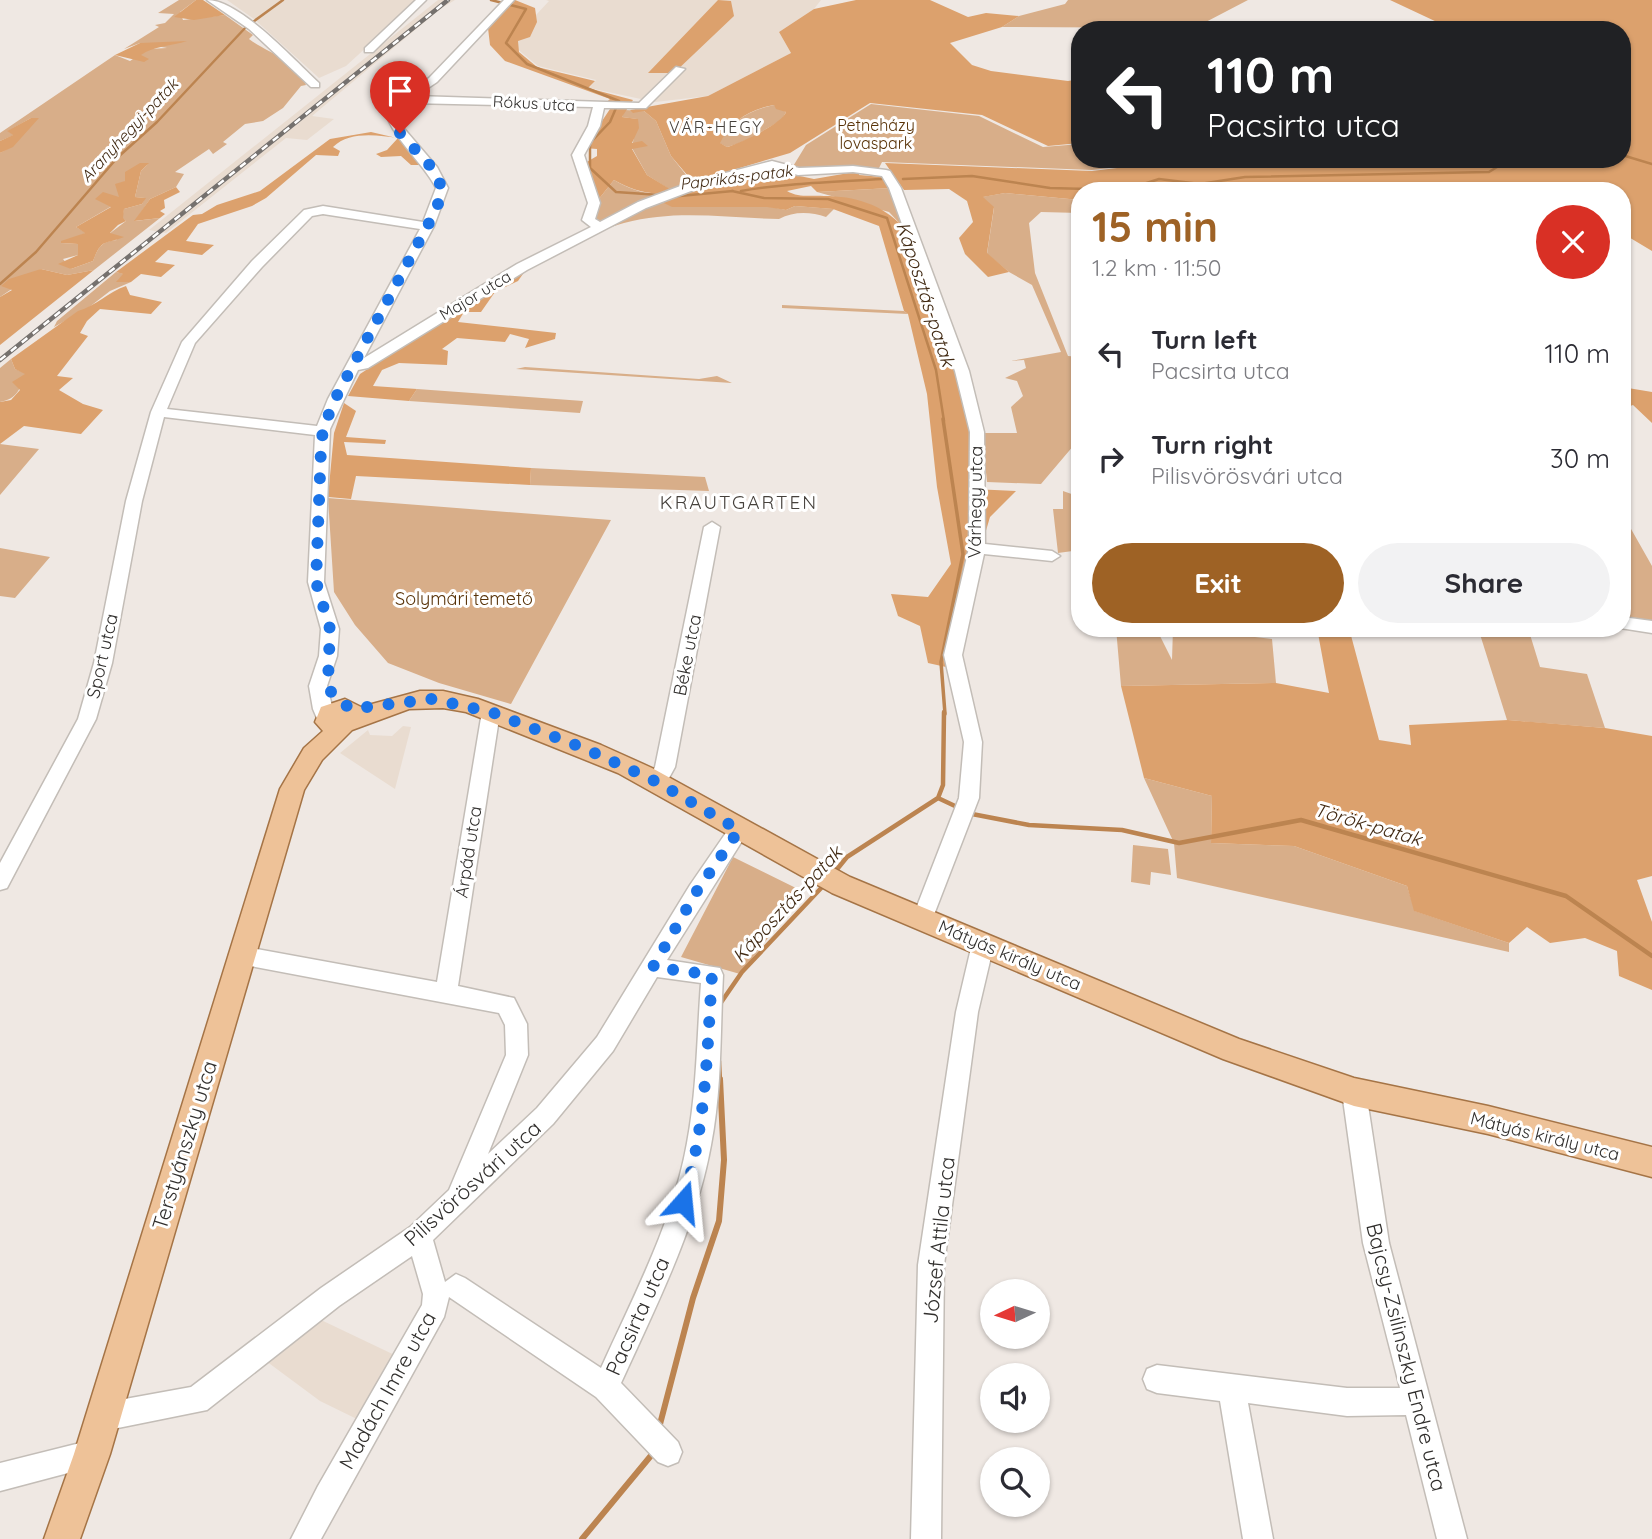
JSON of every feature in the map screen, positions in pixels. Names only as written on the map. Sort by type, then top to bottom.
[{"type":"main road","name":"Mátyás király utca","points":[[340,717],[390,705],[432,699],[491,712],[575,744],[657,782],[807,870],[1233,1050],[1354,1091],[1488,1120],[1652,1163]]},
{"type":"main road","name":"Terstyánszky utca","points":[[62,1539],[92,1454],[292,789],[340,717]]},
{"type":"street","points":[[212,0],[250,25],[315,85]]},
{"type":"street","points":[[369,50],[421,0]]},
{"type":"street","points":[[340,717],[321,709],[318,686],[328,658],[330,629],[316,582],[323,429],[441,197],[441,183],[433,169],[400,133],[394,119],[408,95],[438,75],[506,2]]},
{"type":"street","name":"Rókus utca","points":[[394,119],[390,103],[408,95],[642,106],[680,69]]},
{"type":"street","points":[[599,106],[594,126],[578,155],[594,203],[588,220],[599,226]]},
{"type":"street","name":"Major utca","points":[[353,366],[363,365],[475,295],[599,226],[658,199],[763,166],[779,164],[798,172],[853,169],[886,173]]},
{"type":"street","name":"Várhegy utca","points":[[886,173],[895,188],[961,371],[977,432],[977,548],[953,655],[973,742],[969,798],[923,919]]},
{"type":"street","name":"Sport utca","points":[[0,882],[87,719],[103,663],[134,501],[158,412],[189,342],[201,325],[308,213],[323,210],[428,226]]},
{"type":"street","points":[[158,412],[310,432],[323,429]]},
{"type":"street","name":"Béke utca","points":[[657,782],[665,767],[712,527]]},
{"type":"street","points":[[977,548],[1052,556]]},
{"type":"street","points":[[1631,624],[1652,627]]},
{"type":"street","name":"Árpád utca","points":[[446,992],[491,712]]},
{"type":"street","name":"Pilisvörösvári utca","points":[[103,1416],[197,1400],[330,1297],[419,1236],[545,1116],[605,1044],[697,891],[739,830]]},
{"type":"street","name":"József Attila utca","points":[[926,1539],[931,1265],[967,1013],[983,944]]},
{"type":"street","points":[[240,955],[506,1005],[516,1024],[517,1055],[458,1196]]},
{"type":"street","name":"Pacsirta utca","points":[[606,1387],[678,1220],[695,1166],[703,1109],[712,975],[653,967]]},
{"type":"street","name":"Bajcsy-Zsilinszky Endre utca","points":[[1354,1091],[1376,1243],[1452,1539]]},
{"type":"street","name":"Madách Imre utca","points":[[306,1539],[435,1308],[436,1294],[419,1236]]},
{"type":"street","name":"Pacsirta utca","points":[[456,1287],[606,1387],[668,1452]]},
{"type":"street","points":[[1157,1379],[1232,1389],[1268,1390],[1347,1402],[1418,1401]]},
{"type":"street","points":[[1232,1389],[1258,1539]]},
{"type":"street","points":[[0,1477],[92,1454]]},
{"type":"shaded area","points":[[196,0],[203,0],[225,15],[194,20],[174,17]]},
{"type":"shaded area","points":[[227,0],[418,0],[346,66],[319,78],[254,19]]},
{"type":"shaded area","points":[[438,0],[455,0],[440,9],[312,116],[334,119],[307,140],[286,138],[166,233],[149,230]]},
{"type":"shaded area","points":[[515,0],[535,8],[537,22],[530,37],[518,41],[519,52],[537,67],[595,81],[588,88],[633,100],[622,117],[638,119],[639,128],[632,143],[642,141],[648,146],[632,149],[647,175],[673,191],[642,192],[614,180],[598,200],[585,163],[597,156],[597,149],[584,148],[610,109],[600,108],[610,99],[505,61],[490,45],[488,28]]},
{"type":"shaded area","points":[[546,0],[821,0],[814,9],[779,32],[791,53],[708,96],[655,102],[589,88],[596,80],[538,66],[510,43],[549,1]]},
{"type":"shaded area","points":[[718,0],[731,1],[734,16],[674,73],[648,73]]},
{"type":"shaded area","points":[[856,0],[930,0],[968,17],[986,13],[1019,16],[1002,27],[950,43],[972,65],[991,71],[1071,80],[1071,144],[1048,146],[982,115],[870,103],[790,153],[706,178],[688,176],[671,156],[656,121],[644,111],[633,113],[630,110],[708,96],[791,53],[779,32],[814,9]],"holes":[[[774,105],[776,109],[786,112],[777,122],[750,138],[727,147],[720,143],[729,129],[749,113]]]},
{"type":"shaded area","points":[[1390,0],[1652,0],[1652,251],[1631,238],[1631,182],[1071,182],[1071,199],[1005,193],[983,197],[994,207],[987,253],[1009,272],[988,277],[965,254],[959,238],[973,222],[967,201],[949,189],[904,190],[885,163],[1092,171],[1117,168],[1631,168],[1631,21],[1435,21]]},
{"type":"shaded area","points":[[187,41],[146,52],[141,55],[149,59],[144,62],[115,55],[140,43]]},
{"type":"shaded area","points":[[31,118],[39,118],[13,147],[0,153],[0,141],[13,135],[7,131]]},
{"type":"shaded area","points":[[371,132],[395,138],[364,135],[347,138],[333,147],[340,151],[338,156],[316,155],[266,198],[252,206],[198,224],[186,241],[214,245],[202,255],[168,250],[155,262],[175,265],[161,277],[141,274],[131,282],[116,282],[123,274],[116,272],[193,215],[260,191],[330,139]]},
{"type":"shaded area","points":[[398,138],[425,165],[411,165],[401,156],[381,157],[376,154],[387,150]]},
{"type":"shaded area","points":[[140,163],[149,163],[141,171],[135,197],[146,198],[142,204],[124,209],[123,218],[126,221],[110,233],[124,237],[101,245],[93,261],[71,269],[58,264],[78,255],[78,244],[61,241],[85,233],[76,227],[111,207],[95,199],[103,192],[119,197],[115,184],[125,181],[125,172]]},
{"type":"shaded area","points":[[860,171],[859,175],[883,177],[891,188],[817,192],[811,186],[787,191],[800,195],[835,196],[867,203],[886,212],[903,227],[956,369],[972,435],[973,489],[1016,491],[990,517],[946,667],[928,663],[920,626],[898,616],[891,594],[928,597],[951,564],[937,487],[927,394],[908,314],[904,311],[879,226],[833,209],[795,206],[786,210],[767,207],[672,207],[660,201],[716,180],[790,174],[814,179]]},
{"type":"shaded area","points":[[176,187],[180,192],[164,200],[165,208],[160,211],[165,214],[160,218],[134,221],[150,199]]},
{"type":"shaded area","points":[[538,263],[525,271],[518,281],[495,292],[481,312],[464,312],[458,322],[556,333],[555,339],[525,348],[529,339],[510,334],[505,342],[457,338],[442,349],[448,351],[447,365],[399,363],[382,370],[373,386],[417,389],[409,401],[348,396],[360,374],[483,293]]},
{"type":"shaded area","points":[[41,269],[67,275],[94,270],[0,345],[0,297],[12,290],[1,286],[9,279]]},
{"type":"shaded area","points":[[126,286],[130,295],[162,302],[151,314],[100,309],[87,321],[80,333],[88,336],[57,376],[73,378],[59,390],[83,404],[103,410],[81,434],[24,426],[0,444],[0,402],[11,400],[20,390],[12,382],[25,374],[15,369],[11,359],[78,311]]},
{"type":"shaded area","points":[[1631,388],[1652,392],[1652,423],[1631,406]]},
{"type":"shaded area","points":[[344,403],[356,411],[346,437],[386,440],[385,444],[344,442],[347,455],[531,468],[530,485],[356,476],[351,499],[328,497],[334,433]]},
{"type":"shaded area","points":[[1319,637],[1351,637],[1379,740],[1411,745],[1409,725],[1508,720],[1605,728],[1652,736],[1652,876],[1637,880],[1652,922],[1652,990],[1619,976],[1617,951],[1585,938],[1550,943],[1527,927],[1509,943],[1414,911],[1407,886],[1294,846],[1211,843],[1212,796],[1144,778],[1121,686],[1276,683],[1329,693]]},
{"type":"shaded area","points":[[403,726],[411,727],[395,789],[340,753],[368,730],[370,735],[392,736]]},
{"type":"shaded area","points":[[319,1319],[403,1359],[363,1422],[320,1401],[266,1361]]},
{"type":"green space","points":[[179,0],[196,0],[180,12],[183,20],[225,15],[253,35],[249,39],[296,69],[306,85],[301,86],[283,108],[263,121],[245,124],[223,142],[227,144],[213,154],[209,149],[175,172],[184,174],[176,187],[150,199],[135,221],[160,218],[94,270],[67,275],[41,269],[0,297],[0,153],[13,146],[31,118],[8,131],[14,135],[0,141],[0,133],[115,55],[130,61],[148,49],[167,48],[140,43],[124,49],[159,27],[155,25],[165,23],[174,14],[158,13]],"holes":[[[148,164],[141,171],[135,197],[145,198],[142,204],[124,209],[122,218],[126,221],[109,234],[117,240],[101,246],[93,261],[71,269],[63,259],[78,255],[78,244],[61,243],[86,233],[76,227],[112,206],[96,198],[120,198],[125,181]]]},
{"type":"green space","points":[[1068,0],[1248,0],[1208,21],[1071,21],[1071,27],[1002,27],[1019,16],[1065,4]]},
{"type":"green space","name":"Petneházy lovaspark","points":[[871,104],[979,116],[1043,147],[1071,145],[1071,168],[1110,168],[1092,170],[882,162],[879,168],[792,168],[806,145]]},
{"type":"green space","points":[[774,105],[786,112],[782,120],[735,145],[727,147],[719,143],[741,118]]},
{"type":"green space","points":[[625,110],[644,111],[656,121],[671,156],[687,176],[716,180],[767,206],[786,210],[795,206],[834,209],[826,217],[803,213],[779,219],[663,216],[624,223],[579,242],[599,230],[593,217],[598,200],[614,180],[642,192],[657,194],[672,191],[647,175],[632,148],[637,119],[622,117]]},
{"type":"green space","points":[[891,188],[903,227],[889,212],[817,192]]},
{"type":"green space","points":[[1005,193],[1071,199],[1071,213],[1041,212],[1029,223],[1035,273],[1068,356],[1071,356],[1071,449],[1041,484],[987,482],[982,433],[1017,433],[1011,407],[1023,396],[1017,381],[1005,378],[1026,368],[1024,360],[1011,361],[1061,352],[1032,285],[1009,272],[987,254],[994,208],[982,197]]},
{"type":"green space","points":[[116,272],[124,274],[117,282],[131,282],[110,291],[88,308],[54,327],[57,321]]},
{"type":"green space","points":[[782,305],[904,311],[908,314],[782,308]]},
{"type":"green space","points":[[11,359],[15,369],[26,373],[17,392],[0,402],[0,368]]},
{"type":"green space","points":[[525,367],[699,379],[717,376],[732,383],[516,369]]},
{"type":"green space","points":[[417,389],[583,401],[580,413],[409,401]]},
{"type":"green space","points":[[0,444],[39,449],[0,495]]},
{"type":"green space","points":[[531,468],[705,477],[709,491],[530,485]]},
{"type":"green space","points":[[1063,491],[1071,494],[1071,551],[1058,553],[1053,509],[1063,509]]},
{"type":"green space","name":"Solymári temető","points":[[328,498],[611,520],[511,704],[439,683],[388,663],[355,625],[334,592]]},
{"type":"green space","points":[[1631,529],[1652,566],[1652,621],[1631,618]]},
{"type":"green space","points":[[0,548],[50,557],[15,598],[0,596]]},
{"type":"green space","points":[[1117,637],[1160,637],[1172,660],[1173,637],[1272,639],[1276,683],[1121,686]]},
{"type":"green space","points":[[1481,637],[1531,637],[1540,667],[1587,674],[1605,728],[1507,720]]},
{"type":"green space","points":[[1144,778],[1212,796],[1211,843],[1294,846],[1407,886],[1415,911],[1509,943],[1509,952],[1177,878],[1174,843]]},
{"type":"green space","points":[[1133,845],[1168,849],[1171,875],[1151,872],[1150,885],[1131,882]]},
{"type":"green space","points":[[733,857],[804,892],[740,974],[681,957]]},
{"type":"waterway","name":"Aranyhegyi-patak","points":[[0,284],[36,252],[117,158],[157,122],[246,27],[283,0]]},
{"type":"waterway","name":"Paprikás-patak","points":[[491,0],[526,9],[506,43],[527,64],[619,101],[610,122],[590,143],[590,168],[616,192],[660,195]]},
{"type":"waterway","name":"Paprikás-patak","points":[[1631,158],[1652,164]]},
{"type":"waterway","name":"Paprikás-patak","points":[[1213,182],[1245,177],[1489,172],[1495,168]]},
{"type":"waterway","name":"Paprikás-patak","points":[[903,179],[972,176],[1071,189]]},
{"type":"waterway","name":"Paprikás-patak","points":[[741,191],[794,184],[882,179]]},
{"type":"waterway","name":"Paprikás-patak","points":[[1150,182],[1159,179],[1184,182]]},
{"type":"waterway","name":"Paprikás-patak","points":[[669,197],[732,191]]},
{"type":"waterway","name":"Káposztás-patak","points":[[732,191],[764,198],[828,199],[887,218],[936,370],[944,421]]},
{"type":"waterway","name":"Káposztás-patak","points":[[943,419],[963,554],[941,662],[945,714]]},
{"type":"waterway","name":"Káposztás-patak","points":[[938,798],[943,785],[944,712]]},
{"type":"waterway","name":"Káposztás-patak","points":[[834,873],[847,857],[938,798]]},
{"type":"waterway","name":"Török-patak","points":[[938,798],[955,806]]},
{"type":"waterway","name":"Török-patak","points":[[972,814],[1029,825],[1122,830],[1179,843],[1301,820],[1566,896],[1652,956]]},
{"type":"waterway","name":"Káposztás-patak","points":[[720,1004],[742,972],[824,885]]},
{"type":"waterway","name":"Káposztás-patak","points":[[719,1061],[720,1081]]},
{"type":"waterway","name":"Káposztás-patak","points":[[659,1428],[693,1298],[719,1221],[724,1160],[720,1079]]},
{"type":"waterway","name":"Káposztás-patak","points":[[582,1539],[654,1452]]},
{"type":"railway","points":[[0,360],[448,0]]},
{"type":"district","name":"VÁR-HEGY","points":[[716,127]]},
{"type":"district","name":"KRAUTGARTEN","points":[[739,502]]},
{"type":"route","points":[[400,133],[433,169],[441,183],[441,197],[392,295],[335,399],[323,429],[316,582],[330,629],[328,682],[332,695],[351,709],[432,699],[491,712],[586,749],[657,782],[739,830],[697,891],[653,967],[712,975],[703,1109],[695,1166],[683,1202]]}]
